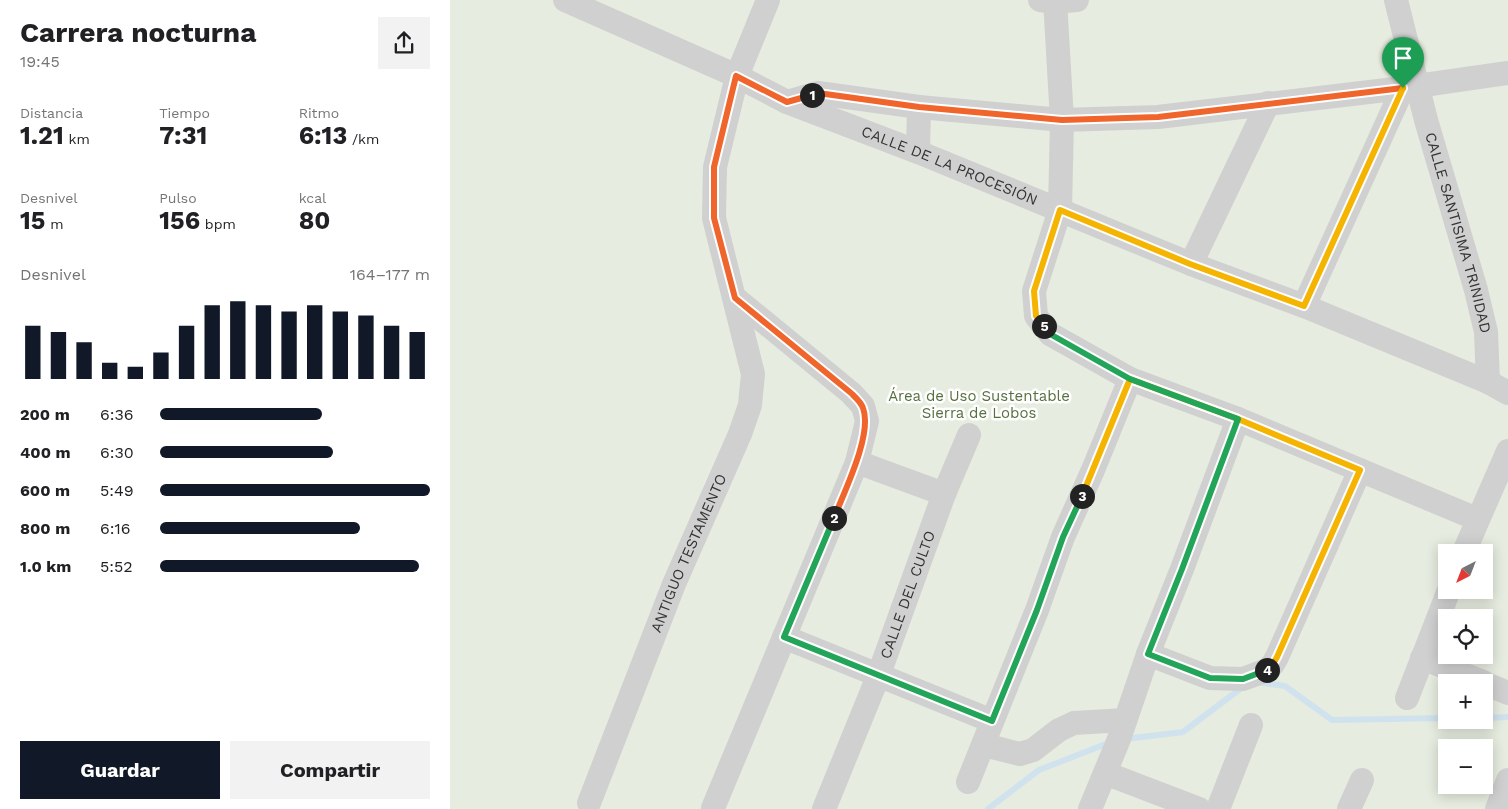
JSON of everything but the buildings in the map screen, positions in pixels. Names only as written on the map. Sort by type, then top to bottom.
[{"type":"street","name":"ANTIGUO TESTAMENTO","points":[[589,803],[674,584],[740,434],[750,405],[753,374],[714,218],[714,167],[736,76],[768,0]]},
{"type":"street","name":"CALLE SANTISIMA TRINIDAD","points":[[1396,0],[1411,87],[1426,120],[1478,298],[1502,389]]},
{"type":"street","points":[[1057,1],[1062,120],[1060,210],[1034,291],[1036,316],[1050,334],[1130,379],[1238,419],[1477,519]]},
{"type":"street","name":"CALLE DE LA PROCESIÓN","points":[[577,2],[736,76],[787,102],[918,152],[1190,264],[1304,306],[1502,389]]},
{"type":"street","points":[[787,102],[818,93],[919,107],[1062,120],[1158,117],[1411,87],[1508,73]]},
{"type":"street","points":[[1304,306],[1411,87]]},
{"type":"street","points":[[1190,264],[1268,103]]},
{"type":"street","points":[[918,152],[919,107]]},
{"type":"street","points":[[713,808],[857,462],[866,421],[863,406],[851,393],[735,298]]},
{"type":"street","points":[[968,782],[1037,610],[1063,537],[1130,379]]},
{"type":"street","points":[[1090,809],[1119,739],[1148,654],[1238,419]]},
{"type":"street","name":"CALLE DEL CULTO","points":[[824,809],[879,674],[944,494],[969,435]]},
{"type":"street","points":[[1467,544],[1508,450]]},
{"type":"street","points":[[857,462],[944,494]]},
{"type":"street","points":[[1148,654],[1210,678],[1243,679],[1267,670],[1277,657],[1360,470]]},
{"type":"street","points":[[1407,698],[1445,599]]},
{"type":"street","points":[[784,637],[992,721]]},
{"type":"street","points":[[1422,658],[1461,674]]},
{"type":"street","points":[[1493,687],[1508,693]]},
{"type":"street","points":[[984,744],[1020,754],[1033,750],[1059,730],[1074,723],[1124,720]]},
{"type":"street","points":[[1218,809],[1251,725]]},
{"type":"street","points":[[1105,773],[1199,809]]},
{"type":"street","points":[[1349,809],[1362,780]]},
{"type":"street","points":[[1497,809],[1508,780]]},
{"type":"green space","name":"Área de Uso Sustentable Sierra de Lobos","points":[[450,0],[1508,0],[1508,809],[450,809]]},
{"type":"waterway","points":[[1257,682],[1285,686],[1332,720],[1438,718]]},
{"type":"waterway","points":[[1125,739],[1183,732],[1244,686]]},
{"type":"waterway","points":[[1493,718],[1508,717]]},
{"type":"waterway","points":[[988,809],[1039,770],[1111,742]]},
{"type":"route","points":[[1403,88],[1158,117],[1062,120],[919,107],[818,93],[787,102],[736,76],[714,167],[714,218],[735,298],[851,393],[863,406],[866,421],[857,462],[784,637],[992,721],[1037,610],[1063,537],[1130,379],[1238,419],[1360,470],[1277,657],[1267,670],[1243,679],[1210,678],[1148,654],[1238,419],[1184,399],[1130,379],[1050,334],[1036,316],[1034,291],[1060,210],[1190,264],[1304,306],[1403,88]]}]
